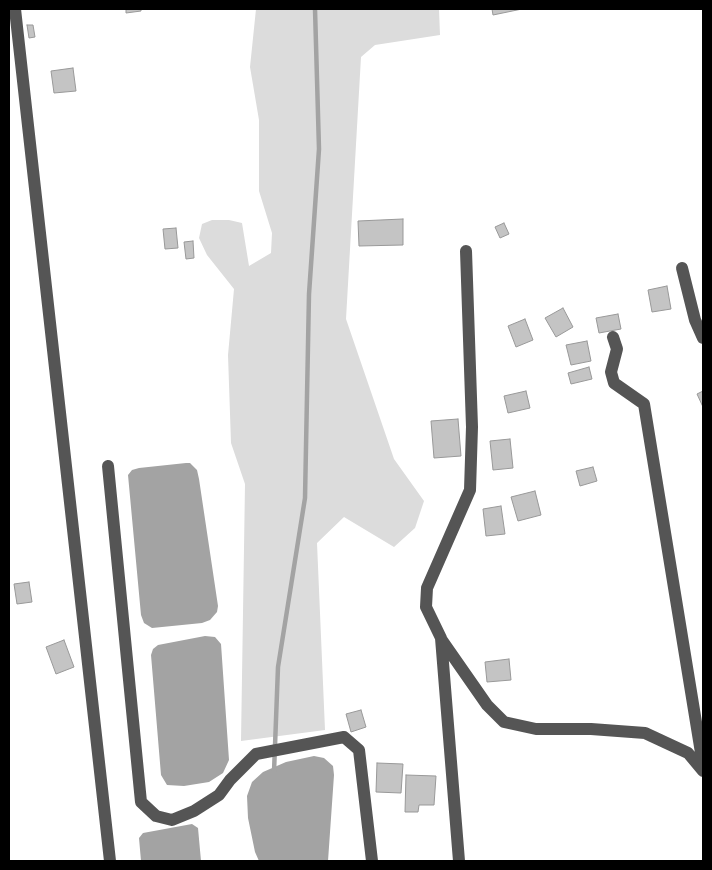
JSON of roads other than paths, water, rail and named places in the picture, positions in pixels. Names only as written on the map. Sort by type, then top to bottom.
[{"type":"street","points":[[15,9],[110,861]]},
{"type":"street","points":[[466,250],[472,427],[470,490],[427,588],[426,607],[440,638],[487,705],[504,722],[536,730],[591,729],[645,733],[688,753],[703,771]]},
{"type":"street","points":[[682,268],[695,320],[703,338]]},
{"type":"street","points":[[613,337],[617,349],[611,372],[614,382],[644,404],[703,765]]},
{"type":"street","points":[[108,466],[141,802],[156,816],[172,820],[194,811],[219,795],[230,780],[256,754],[344,737],[359,750],[372,861]]},
{"type":"street","points":[[440,638],[459,861]]},
{"type":"waterway","points":[[274,772],[278,667],[305,498],[309,294],[319,149],[315,9]]}]
